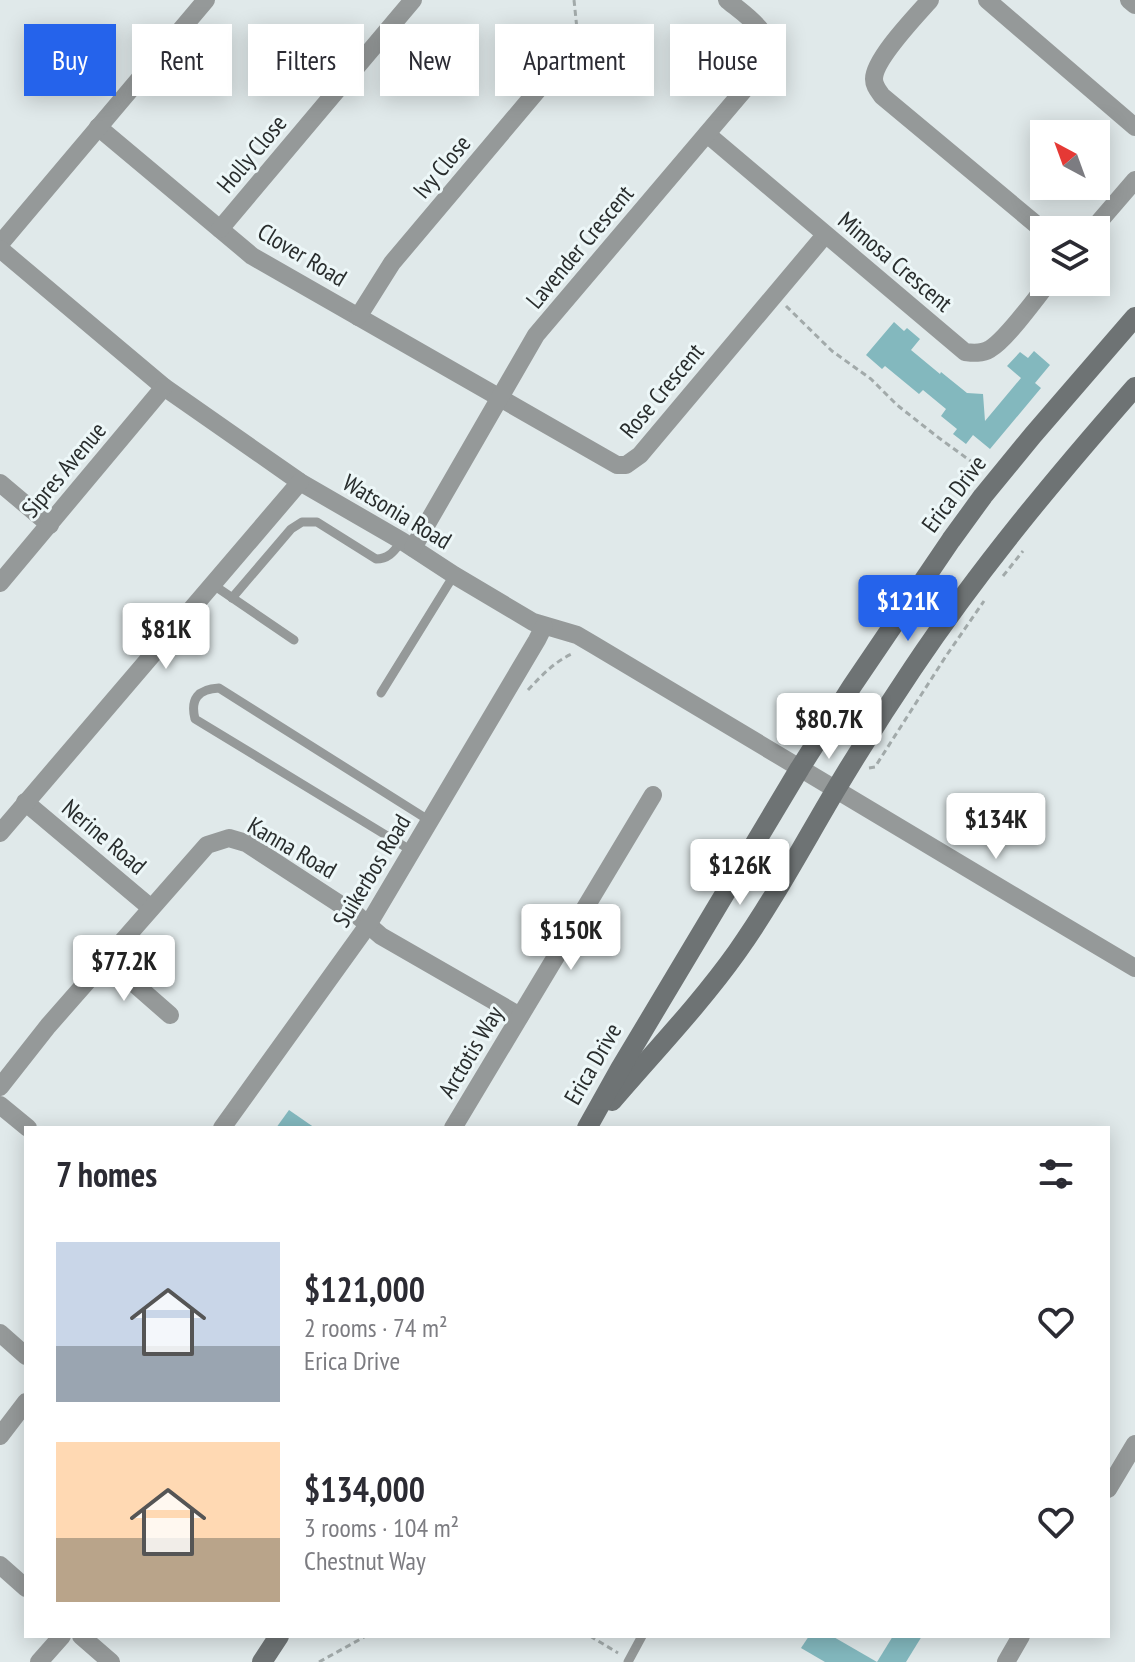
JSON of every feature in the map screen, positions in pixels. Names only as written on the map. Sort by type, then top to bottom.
[{"type":"main road","name":"Erica Drive","points":[[589,1126],[800,768],[951,540],[1033,435],[1135,317]]},
{"type":"main road","name":"Erica Drive","points":[[590,1126],[734,955],[755,926],[914,667],[961,599],[1042,496],[1135,387]]},
{"type":"main road","points":[[262,1662],[278,1638]]},
{"type":"street","points":[[0,246],[206,0]]},
{"type":"street","name":"Holly Close","points":[[220,229],[413,0]]},
{"type":"street","name":"Lavender Crescent","points":[[407,545],[500,399],[536,335],[766,61],[769,52],[765,34],[727,0]]},
{"type":"street","points":[[930,0],[880,60],[874,75],[875,85],[882,96],[1030,219]]},
{"type":"street","points":[[987,0],[1135,127]]},
{"type":"street","points":[[1129,0],[1135,5]]},
{"type":"street","name":"Ivy Close","points":[[358,317],[392,263],[532,96]]},
{"type":"street","name":"Clover Road","points":[[98,127],[252,256],[500,399]]},
{"type":"street","name":"Mimosa Crescent","points":[[707,134],[965,352],[981,353],[990,349],[1037,296]]},
{"type":"street","points":[[1104,216],[1135,180]]},
{"type":"street","name":"Rose Crescent","points":[[500,399],[611,462],[626,465],[640,455],[825,235]]},
{"type":"street","name":"Watsonia Road","points":[[0,246],[164,387],[300,482],[533,622],[577,635],[1135,968]]},
{"type":"street","name":"Sipres Avenue","points":[[0,583],[164,387]]},
{"type":"street","points":[[0,833],[300,482]]},
{"type":"street","points":[[0,483],[50,525]]},
{"type":"street","name":"Suikerbos Road","points":[[223,1126],[368,925],[544,626]]},
{"type":"street","name":"Arctotis Way","points":[[454,1126],[653,795]]},
{"type":"street","name":"Nerine Road","points":[[25,802],[151,908]]},
{"type":"street","name":"Kanna Road","points":[[0,1087],[48,1026],[207,845],[229,838],[246,843],[358,916],[381,936],[520,1016]]},
{"type":"street","points":[[106,959],[170,1015]]},
{"type":"street","points":[[0,1105],[26,1126]]},
{"type":"street","points":[[0,1333],[24,1354]]},
{"type":"street","points":[[0,1436],[24,1405]]},
{"type":"street","points":[[1110,1486],[1135,1444]]},
{"type":"street","points":[[0,1565],[24,1586]]},
{"type":"street","points":[[39,1662],[60,1638]]},
{"type":"street","points":[[83,1638],[111,1662]]},
{"type":"street","points":[[1006,1662],[1020,1638]]},
{"type":"lane","points":[[232,598],[291,529],[302,522],[317,522],[376,559],[383,559],[407,545]]},
{"type":"lane","points":[[381,693],[454,575]]},
{"type":"lane","points":[[212,584],[294,640]]},
{"type":"lane","points":[[412,851],[195,719],[193,709],[196,697],[206,689],[219,688],[430,821]]},
{"type":"lane","points":[[628,1662],[641,1638]]},
{"type":"path","points":[[574,0],[574,24]]},
{"type":"path","points":[[776,293],[794,316],[832,351],[871,379],[897,405],[989,474]]},
{"type":"path","points":[[997,583],[1026,547]]},
{"type":"path","points":[[868,768],[875,767],[988,596]]},
{"type":"path","points":[[524,694],[558,661],[582,652]]},
{"type":"path","points":[[319,1662],[362,1638]]},
{"type":"path","points":[[593,1638],[620,1654]]},
{"type":"building","points":[[894,322],[920,339],[911,350],[940,374],[967,393],[983,394],[985,421],[1021,378],[1007,366],[1020,352],[1028,358],[1034,351],[1050,365],[1035,383],[1041,388],[990,449],[973,435],[966,444],[953,434],[957,429],[941,416],[946,409],[923,390],[919,394],[885,366],[882,369],[866,355]]},
{"type":"building","points":[[289,1110],[312,1126],[277,1126]]},
{"type":"building","points":[[808,1638],[835,1638],[877,1662],[825,1662],[801,1648]]},
{"type":"building","points":[[892,1638],[921,1638],[906,1662],[877,1662]]}]
